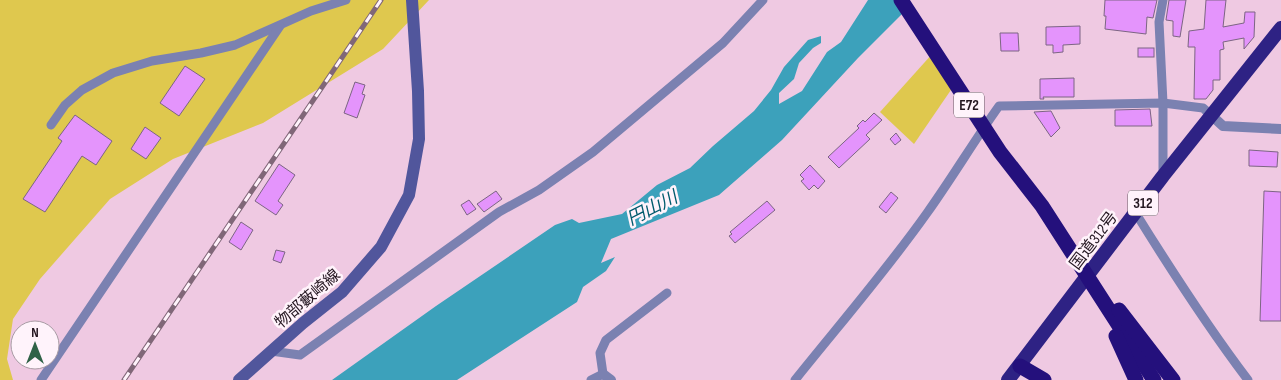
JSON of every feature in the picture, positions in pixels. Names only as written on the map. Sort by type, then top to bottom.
[{"type":"highway","name":"E72","points":[[901,0],[1000,152],[1042,206],[1110,310]]},
{"type":"highway","name":"国道312号","points":[[1008,380],[1163,176],[1281,28]]},
{"type":"highway","points":[[1000,152],[1015,184],[1110,310],[1154,380]]},
{"type":"highway","points":[[1110,310],[1136,380]]},
{"type":"highway","points":[[1110,310],[1173,380]]},
{"type":"highway","points":[[1020,366],[1034,380]]},
{"type":"highway","points":[[1020,366],[1044,380]]},
{"type":"main road","name":"物部藪崎線","points":[[239,380],[303,323],[342,292],[381,247],[409,195],[419,139],[412,0]]},
{"type":"street","points":[[52,125],[64,105],[82,90],[113,73],[152,61],[235,45],[311,11],[346,0]]},
{"type":"street","points":[[271,352],[300,355],[499,212],[539,190],[586,157],[723,43],[763,0]]},
{"type":"street","points":[[1163,0],[1159,22],[1163,103],[1163,176]]},
{"type":"street","points":[[41,380],[280,26]]},
{"type":"street","points":[[795,380],[851,312],[927,213],[999,106],[1163,103],[1203,108],[1223,126],[1281,129]]},
{"type":"street","points":[[1136,212],[1183,290],[1215,337],[1248,380]]},
{"type":"street","points":[[591,380],[607,377],[600,354],[606,340],[667,293]]},
{"type":"shaded area","points":[[0,0],[429,0],[383,49],[263,123],[173,159],[110,199],[40,279],[13,320],[10,320],[7,359],[13,380],[0,380]]},
{"type":"shaded area","points":[[933,53],[955,84],[914,144],[880,112]]},
{"type":"water","name":"円山川","points":[[868,0],[909,0],[905,11],[858,58],[782,140],[719,195],[611,239],[601,263],[615,257],[606,271],[583,287],[577,302],[457,380],[332,380],[555,225],[572,219],[579,223],[622,214],[657,185],[690,168],[754,111],[771,90],[784,67],[808,40],[821,36],[821,43],[813,48],[799,63],[794,79],[779,93],[779,104],[802,91],[827,52],[841,42]]},
{"type":"building","points":[[1105,0],[1157,0],[1153,18],[1147,17],[1146,34],[1105,29]]},
{"type":"building","points":[[1169,0],[1186,0],[1180,37],[1173,36],[1173,21],[1166,20]]},
{"type":"building","points":[[1206,0],[1226,0],[1223,27],[1244,23],[1245,12],[1255,12],[1254,37],[1244,49],[1244,38],[1223,42],[1224,49],[1220,50],[1220,80],[1213,80],[1213,90],[1206,99],[1194,99],[1195,47],[1188,47],[1189,31],[1204,29]]},
{"type":"building","points":[[1080,26],[1080,44],[1063,45],[1063,52],[1053,53],[1053,45],[1046,45],[1046,27]]},
{"type":"building","points":[[1000,33],[1018,33],[1019,51],[1001,51]]},
{"type":"building","points":[[1138,48],[1154,48],[1154,57],[1138,57]]},
{"type":"building","points":[[185,66],[205,79],[179,116],[160,103]]},
{"type":"building","points":[[1074,78],[1074,97],[1043,97],[1044,99],[1040,99],[1040,79]]},
{"type":"building","points":[[355,82],[365,85],[362,94],[365,95],[357,118],[344,113]]},
{"type":"building","points":[[1150,109],[1152,126],[1115,126],[1115,110]]},
{"type":"building","points":[[1051,111],[1060,128],[1051,137],[1034,112]]},
{"type":"building","points":[[874,113],[882,120],[866,135],[870,139],[839,168],[828,157],[859,128],[857,126],[863,120],[865,122]]},
{"type":"building","points":[[75,115],[112,141],[96,165],[82,156],[45,212],[23,199],[62,141],[58,138]]},
{"type":"building","points":[[145,127],[161,138],[146,159],[131,149]]},
{"type":"building","points":[[896,133],[901,140],[895,145],[890,139]]},
{"type":"building","points":[[1249,150],[1278,152],[1277,167],[1249,166]]},
{"type":"building","points":[[279,164],[295,175],[278,201],[283,205],[276,215],[255,201]]},
{"type":"building","points":[[810,165],[825,181],[818,189],[814,185],[809,190],[801,181],[804,179],[800,175]]},
{"type":"building","points":[[496,191],[502,199],[484,212],[477,204]]},
{"type":"building","points":[[1264,191],[1281,192],[1281,321],[1260,321]]},
{"type":"building","points":[[891,192],[898,198],[886,213],[879,207]]},
{"type":"building","points":[[469,200],[476,209],[467,215],[461,205]]},
{"type":"building","points":[[767,201],[775,210],[735,243],[729,236],[732,234],[730,232]]},
{"type":"building","points":[[241,222],[253,230],[241,250],[229,242]]},
{"type":"building","points":[[276,250],[285,252],[281,263],[273,260]]},
{"type":"railway","points":[[124,380],[381,0]]}]
